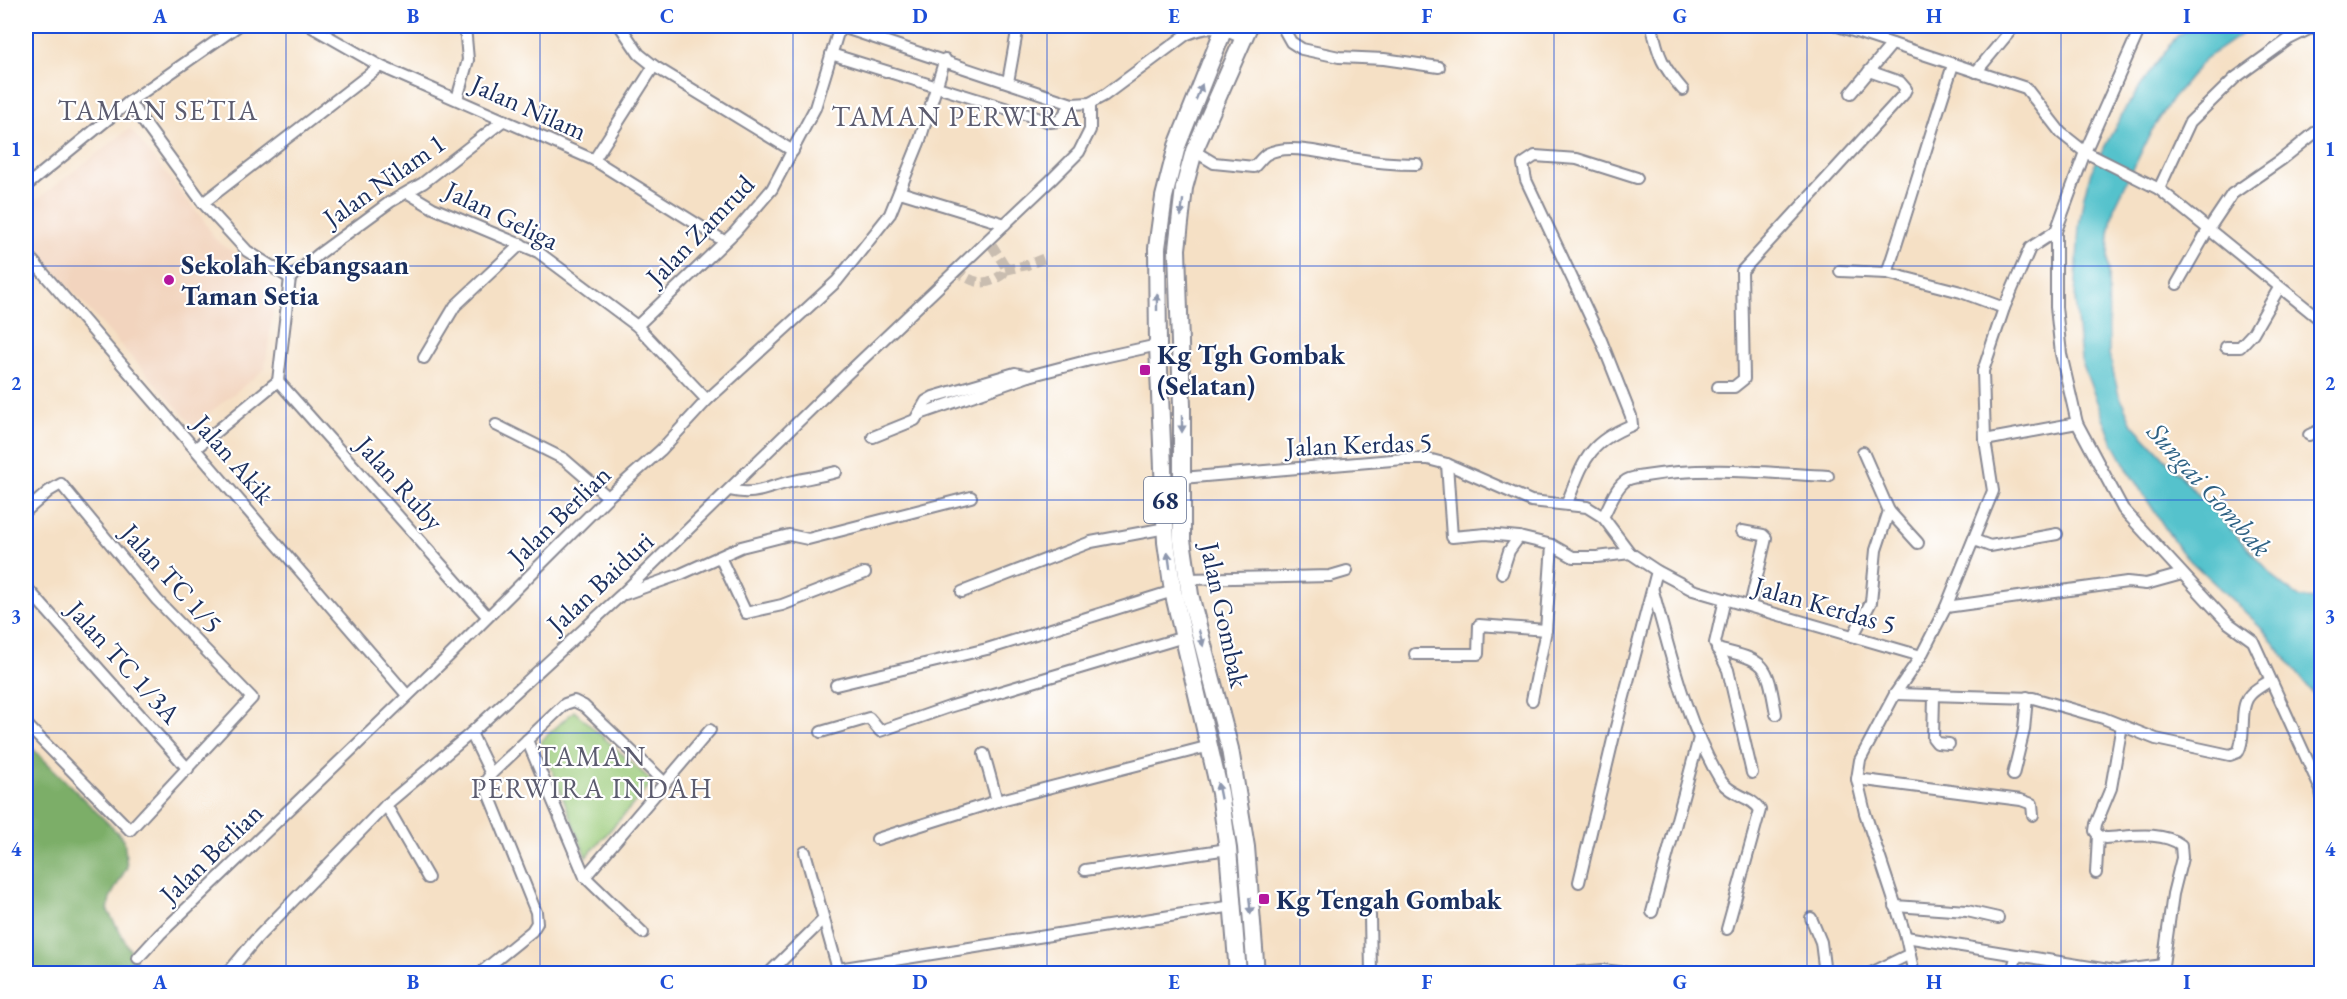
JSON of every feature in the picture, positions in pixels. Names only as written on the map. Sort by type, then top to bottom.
[{"type":"main road","name":"Jalan Gombak","points":[[1224,28],[1177,146],[1164,197],[1157,248],[1158,345],[1166,528],[1173,591],[1220,793],[1228,849],[1238,974]]},
{"type":"main road","name":"Jalan Gombak","points":[[1246,32],[1194,151],[1184,188],[1177,249],[1182,540],[1190,596],[1230,749],[1246,847],[1256,974]]},
{"type":"street","points":[[26,186],[129,102],[238,26]]},
{"type":"street","name":"Jalan Nilam","points":[[310,26],[380,66],[594,160],[724,241]]},
{"type":"street","points":[[458,99],[468,60],[465,26]]},
{"type":"street","points":[[620,26],[639,54],[654,66],[793,151]]},
{"type":"street","points":[[839,26],[861,29],[1072,104],[1090,103],[1105,95],[1190,30],[1208,27],[1246,32]]},
{"type":"street","name":"Jalan Zamrud","points":[[637,326],[724,241],[772,189],[815,108],[839,26]]},
{"type":"street","points":[[1008,82],[1018,26]]},
{"type":"street","points":[[1281,26],[1291,42],[1302,49],[1339,57],[1384,59],[1439,67]]},
{"type":"street","points":[[1652,26],[1659,54],[1667,72],[1683,90]]},
{"type":"street","points":[[1838,26],[1863,29],[1892,44],[2026,88],[2061,133],[2090,154],[2159,189],[2322,321]]},
{"type":"street","points":[[1976,72],[2012,26]]},
{"type":"street","points":[[2141,26],[2090,154],[2056,231],[2056,307],[2061,354],[2077,423],[2122,509],[2227,622],[2253,641],[2321,790],[2322,797]]},
{"type":"street","points":[[2159,189],[2190,122],[2235,78],[2289,39],[2315,26]]},
{"type":"street","points":[[1851,93],[1892,44]]},
{"type":"street","points":[[831,54],[1050,122],[1059,121],[1072,104]]},
{"type":"street","name":"Jalan Berlian","points":[[138,958],[448,657],[608,497],[661,450],[707,400],[837,281],[890,214],[920,140],[945,59]]},
{"type":"street","points":[[1887,273],[1915,188],[1923,153],[1953,65]]},
{"type":"street","points":[[203,203],[380,66]]},
{"type":"street","points":[[594,160],[654,66]]},
{"type":"street","points":[[1718,387],[1734,387],[1743,378],[1742,271],[1906,89],[1899,82],[1869,70]]},
{"type":"street","points":[[129,102],[203,203],[248,251],[290,278],[278,381],[196,448]]},
{"type":"street","name":"Jalan Baiduri","points":[[227,974],[256,939],[386,805],[471,733],[620,596],[1079,152],[1090,130],[1090,103]]},
{"type":"street","name":"Jalan Nilam 1","points":[[290,278],[390,202],[408,194],[504,120]]},
{"type":"street","points":[[2177,284],[2208,230],[2232,195],[2282,160],[2322,127]]},
{"type":"street","points":[[1194,151],[1214,163],[1254,167],[1268,153],[1313,149],[1349,158],[1394,165],[1417,164]]},
{"type":"street","points":[[1567,503],[1590,451],[1602,440],[1632,425],[1631,416],[1601,340],[1526,180],[1523,164],[1535,156],[1577,159],[1637,178]]},
{"type":"street","points":[[900,192],[1005,224]]},
{"type":"street","name":"Jalan Geliga","points":[[408,194],[433,208],[538,252],[637,326],[707,400]]},
{"type":"street","points":[[1914,974],[1906,937],[1865,813],[1857,779],[1860,760],[1895,694],[1921,656],[1946,607],[1993,491],[1985,440],[1983,371],[2004,308],[2030,248],[2056,231]]},
{"type":"street","points":[[424,358],[455,306],[521,244]]},
{"type":"street","name":"Jalan Akik","points":[[26,253],[407,695]]},
{"type":"street","points":[[1840,271],[1887,273],[1961,292],[2004,308]]},
{"type":"street","points":[[2226,347],[2240,347],[2247,340],[2279,288]]},
{"type":"street","points":[[873,437],[915,420],[926,401],[933,397],[1015,373],[1029,376],[1158,345]]},
{"type":"street","name":"Jalan Ruby","points":[[278,381],[487,616]]},
{"type":"street","points":[[1985,440],[2077,423]]},
{"type":"street","points":[[496,425],[564,459],[608,497]]},
{"type":"street","points":[[2310,435],[2322,429]]},
{"type":"street","points":[[1863,452],[1889,511],[1918,543]]},
{"type":"street","name":"Jalan Kerdas 5","points":[[1182,477],[1428,459],[1447,464],[1531,501],[1567,503],[1587,507],[1604,518],[1630,553],[1657,571],[1693,590],[1921,656]]},
{"type":"street","points":[[1447,464],[1452,537],[1486,534],[1519,537],[1552,545],[1573,557],[1630,553]]},
{"type":"street","points":[[1604,518],[1618,488],[1625,480],[1637,477],[1672,471],[1706,470],[1828,476]]},
{"type":"street","points":[[729,490],[745,494],[760,492],[792,481],[836,472]]},
{"type":"street","name":"Jalan TC 1/5","points":[[26,511],[48,491],[61,484],[157,600],[252,698],[188,769]]},
{"type":"street","points":[[620,596],[681,574],[741,547],[789,535],[808,539],[971,497]]},
{"type":"street","points":[[1853,636],[1871,602],[1876,550],[1889,511]]},
{"type":"street","points":[[962,592],[1091,542],[1166,528]]},
{"type":"street","points":[[1742,531],[1763,535],[1766,538],[1750,606]]},
{"type":"street","points":[[1974,540],[1990,546],[2057,534]]},
{"type":"street","points":[[1502,573],[1509,551],[1519,537]]},
{"type":"street","points":[[1532,700],[1546,630],[1552,545]]},
{"type":"street","points":[[720,557],[746,613],[782,605],[865,573]]},
{"type":"street","points":[[1188,579],[1330,576],[1347,571]]},
{"type":"street","points":[[1579,882],[1616,727],[1657,571]]},
{"type":"street","points":[[1946,607],[2127,582],[2146,584],[2182,574]]},
{"type":"street","name":"Jalan TC 1/3A","points":[[26,587],[188,769]]},
{"type":"street","points":[[836,685],[987,649],[1173,591]]},
{"type":"street","points":[[1653,591],[1674,666],[1699,738],[1728,789],[1755,803],[1760,810],[1728,929]]},
{"type":"street","points":[[1725,599],[1715,643],[1728,670],[1752,772]]},
{"type":"street","points":[[1415,654],[1478,654],[1479,625],[1546,630]]},
{"type":"street","points":[[821,732],[869,718],[880,731],[949,707],[1184,638]]},
{"type":"street","points":[[1716,649],[1750,657],[1762,665],[1771,686],[1776,714]]},
{"type":"street","points":[[1895,694],[2027,697],[2103,718],[2156,739],[2230,755],[2238,752],[2242,745],[2245,704],[2250,695],[2270,680]]},
{"type":"street","points":[[1934,696],[1933,738],[1937,743],[1949,744]]},
{"type":"street","points":[[2013,775],[2024,730],[2027,697]]},
{"type":"street","points":[[480,974],[532,931],[537,923],[536,912],[487,790],[486,781],[491,774],[565,704],[574,701],[584,706],[665,783]]},
{"type":"street","points":[[26,724],[130,830],[188,769]]},
{"type":"street","points":[[2096,873],[2098,835],[2095,831],[2096,824],[2111,788],[2122,725]]},
{"type":"street","points":[[585,877],[710,730]]},
{"type":"street","points":[[471,733],[491,774]]},
{"type":"street","points":[[1652,912],[1699,738]]},
{"type":"street","points":[[527,740],[585,877],[643,933]]},
{"type":"street","points":[[877,839],[997,801],[1210,746]]},
{"type":"street","points":[[984,754],[997,801]]},
{"type":"street","points":[[1857,779],[2021,800],[2032,804],[2032,815]]},
{"type":"street","points":[[386,805],[428,878]]},
{"type":"street","points":[[1906,937],[2121,972],[2163,965],[2173,894],[2182,858],[2181,845],[2172,838],[2160,836],[2105,838],[2098,835]]},
{"type":"street","points":[[1085,870],[1228,849]]},
{"type":"street","points":[[805,852],[838,971],[1233,906]]},
{"type":"street","points":[[1895,906],[1966,911],[1998,918]]},
{"type":"street","points":[[1370,915],[1371,974]]},
{"type":"street","points":[[1811,918],[1821,942],[1825,974]]},
{"type":"street","points":[[768,974],[824,919]]},
{"type":"street","points":[[1869,974],[1910,954]]},
{"type":"street","points":[[2011,974],[2017,955]]},
{"type":"street","points":[[1560,974],[1602,970],[1636,974]]},
{"type":"shaded area","name":"Sekolah Kebangsaan Taman Setia","points":[[130,128],[205,222],[214,238],[271,275],[277,284],[265,369],[193,426],[26,239],[26,208]]},
{"type":"green space","points":[[574,711],[653,782],[586,857],[541,741]]},
{"type":"green space","points":[[26,742],[124,839],[127,867],[110,898],[108,911],[143,973],[26,973]]},
{"type":"water","name":"Sungai Gombak","points":[[2192,26],[2253,26],[2204,60],[2173,98],[2152,130],[2114,208],[2109,233],[2108,259],[2109,354],[2118,392],[2131,422],[2283,586],[2301,598],[2321,599],[2321,703],[2260,626],[2180,551],[2129,472],[2112,441],[2081,360],[2075,298],[2079,226],[2084,195],[2091,172],[2124,111],[2150,72],[2177,36]]},
{"type":"tunnel","points":[[956,270],[973,281],[979,282],[990,281],[1003,274],[1005,266],[988,239]]},
{"type":"tunnel","points":[[1005,270],[1045,258]]},
{"type":"place","name":"Sekolah Kebangsaan Taman Setia","points":[[169,280]]},
{"type":"place","name":"Kg Tgh Gombak (Selatan)","points":[[1145,370]]},
{"type":"place","name":"Kg Tengah Gombak","points":[[1264,899]]},
{"type":"district","name":"TAMAN SETIA","points":[[158,110]]},
{"type":"district","name":"TAMAN PERWIRA","points":[[957,116]]},
{"type":"district","name":"TAMAN PERWIRA INDAH","points":[[592,772]]}]
